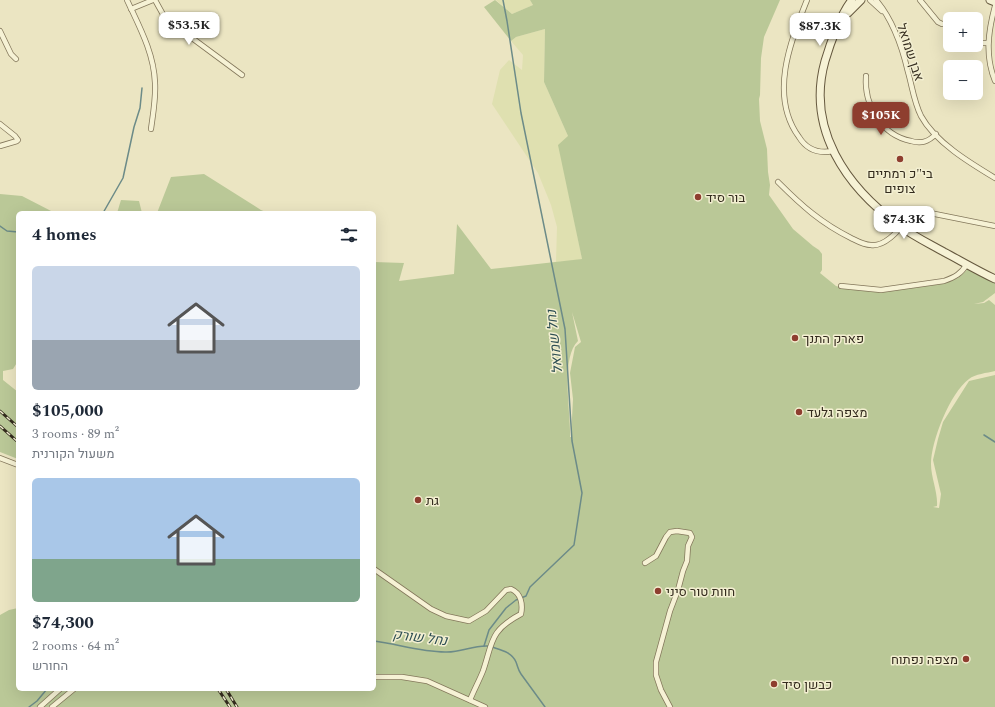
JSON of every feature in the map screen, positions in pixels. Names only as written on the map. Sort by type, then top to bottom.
[{"type":"street","points":[[128,0],[148,47],[154,70],[155,83],[151,129]]},
{"type":"street","points":[[131,9],[154,0],[165,18],[242,75]]},
{"type":"street","points":[[808,0],[793,36],[786,66],[784,95],[786,112],[795,133],[806,146],[818,152],[833,150]]},
{"type":"street","points":[[852,0],[831,44],[821,80],[820,97],[825,129],[841,166],[849,178],[871,203],[901,227],[995,279]]},
{"type":"street","points":[[841,21],[861,0]]},
{"type":"street","name":"אבן שמואל","points":[[870,0],[887,16]]},
{"type":"street","name":"אבן שמואל","points":[[876,0],[887,16],[900,43],[918,109],[927,125],[964,158],[995,178]]},
{"type":"street","points":[[920,0],[938,22],[943,24]]},
{"type":"street","points":[[990,0],[995,2]]},
{"type":"street","points":[[995,6],[989,28],[988,43],[990,63],[995,81]]},
{"type":"street","points":[[0,31],[16,59]]},
{"type":"street","points":[[983,43],[988,43]]},
{"type":"street","points":[[866,76],[866,90],[870,106],[874,114],[885,128],[901,138],[915,142],[925,142],[936,134]]},
{"type":"street","points":[[0,124],[18,140],[0,146]]},
{"type":"street","points":[[778,182],[815,216],[836,230],[870,246],[881,243],[890,238],[910,217],[924,213],[995,226]]},
{"type":"street","points":[[841,286],[881,290],[944,280],[953,278],[960,274],[968,264]]},
{"type":"street","points":[[0,458],[16,464]]},
{"type":"street","points":[[645,563],[656,556],[670,532],[677,531],[690,534],[692,537],[688,546],[687,561],[670,611],[656,668],[661,690],[670,707]]},
{"type":"street","points":[[376,570],[431,609],[446,616],[469,621],[486,611],[506,590],[511,589],[518,594],[522,602],[521,614],[503,626],[493,638],[483,671],[470,700]]},
{"type":"street","points":[[376,677],[402,677],[427,681],[485,707]]},
{"type":"street","points":[[40,707],[58,691]]},
{"type":"street","points":[[52,707],[72,691]]},
{"type":"green space","points":[[495,0],[512,14],[533,5],[530,0],[780,0],[764,37],[761,58],[759,99],[760,121],[767,149],[770,185],[769,195],[793,229],[822,254],[822,270],[820,273],[836,286],[843,288],[884,291],[948,282],[958,278],[968,269],[995,282],[995,293],[983,302],[974,304],[984,303],[989,300],[995,305],[995,371],[972,377],[955,395],[938,431],[934,443],[931,464],[937,501],[937,506],[933,507],[939,508],[941,494],[933,460],[943,422],[969,381],[995,375],[995,707],[0,707],[0,615],[9,610],[16,608],[16,691],[376,691],[376,262],[404,263],[399,281],[454,274],[457,224],[491,269],[582,259],[558,145],[568,136],[544,82],[545,29],[516,37],[511,41],[484,7]],"holes":[[[572,312],[581,342],[575,347],[570,373],[573,399],[570,437],[568,387],[569,360],[573,349],[578,341]]]},
{"type":"green space","points":[[496,0],[530,0],[533,5],[512,14]]},
{"type":"green space","points":[[545,29],[544,82],[568,136],[567,184],[582,259],[572,261],[556,262],[557,227],[551,205],[538,173],[492,104],[500,70],[509,60],[522,70],[523,55],[511,41],[516,37]]},
{"type":"green space","points":[[204,174],[263,211],[158,211],[171,177]]},
{"type":"green space","points":[[0,194],[22,196],[51,211],[16,211],[16,364],[13,369],[3,371],[3,380],[16,390],[16,458],[0,452]]},
{"type":"green space","points":[[121,200],[139,201],[142,211],[118,211]]},
{"type":"waterway","name":"נחל שמואל","points":[[484,646],[489,630],[506,608],[516,600],[526,596],[530,587],[574,545],[582,493],[572,441],[565,329],[521,113],[503,0]]},
{"type":"waterway","points":[[104,211],[123,178],[134,127],[140,108],[142,88]]},
{"type":"waterway","points":[[0,226],[7,231],[16,232]]},
{"type":"waterway","points":[[984,435],[995,442]]},
{"type":"waterway","name":"נחל שורק","points":[[376,641],[436,652],[451,652],[488,646]]},
{"type":"waterway","name":"נחל שורק","points":[[492,647],[512,656],[520,673],[545,707]]},
{"type":"waterway","name":"נחל שורק","points":[[29,707],[37,701],[45,691]]},
{"type":"railway","points":[[0,411],[16,425]]},
{"type":"railway","points":[[0,426],[16,440]]},
{"type":"railway","points":[[219,691],[230,707]]},
{"type":"railway","points":[[227,691],[237,707]]},
{"type":"place","name":"בי\"כ רמתיים צופים","points":[[900,159]]},
{"type":"place","name":"בור סיד","points":[[698,197]]},
{"type":"place","name":"פארק התנך","points":[[795,338]]},
{"type":"place","name":"מצפה גלעד","points":[[799,412]]},
{"type":"place","name":"גת","points":[[418,500]]},
{"type":"place","name":"חוות טור סיני","points":[[658,591]]},
{"type":"place","name":"מצפה נפתוח","points":[[966,659]]},
{"type":"place","name":"כבשן סיד","points":[[774,684]]}]
